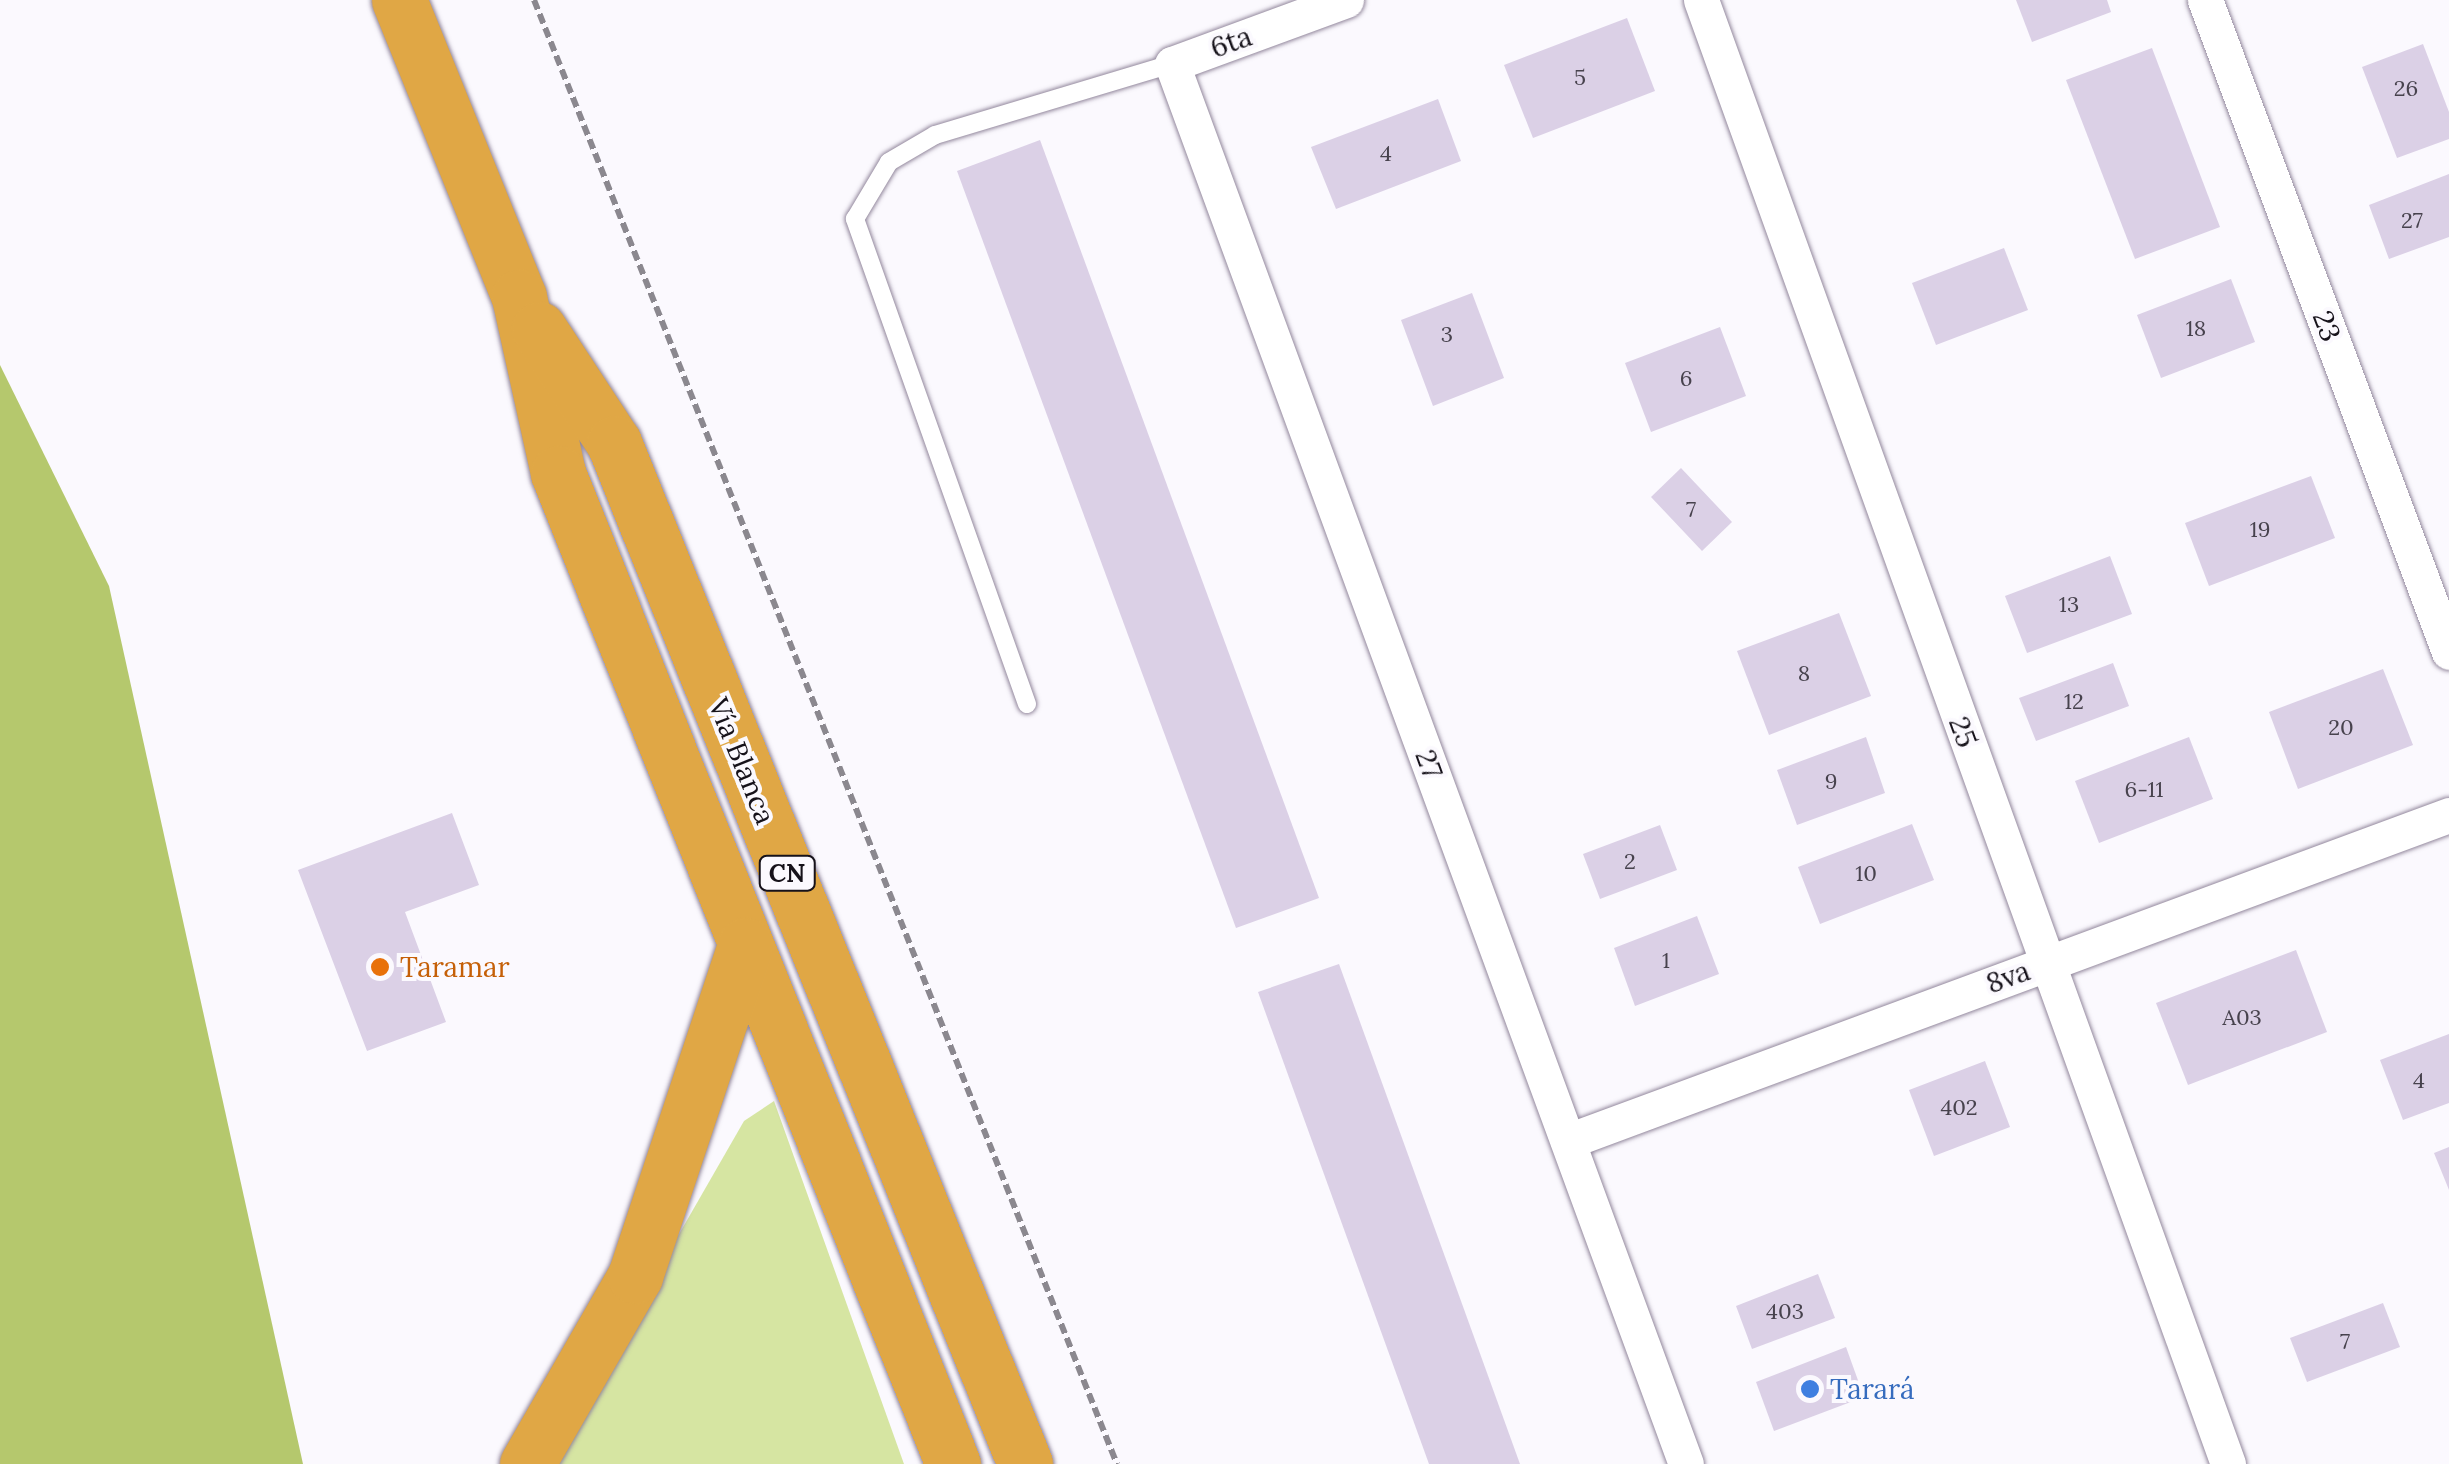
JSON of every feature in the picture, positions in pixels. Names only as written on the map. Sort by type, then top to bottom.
[{"type":"highway","name":"Vía Blanca","points":[[399,0],[519,297],[558,473],[953,1464]]},
{"type":"highway","name":"Vía Blanca","points":[[519,297],[614,444],[1025,1464]]},
{"type":"highway","points":[[718,877],[780,855]]},
{"type":"highway","points":[[527,1464],[635,1276],[745,945]]},
{"type":"street","name":"6ta","points":[[1172,64],[1346,0]]},
{"type":"street","name":"25","points":[[1701,0],[2228,1464]]},
{"type":"street","name":"23","points":[[2205,0],[2449,652]]},
{"type":"street","name":"27","points":[[1172,64],[1686,1464]]},
{"type":"street","name":"8va","points":[[1568,1141],[2449,815]]},
{"type":"lane","points":[[1027,704],[855,219],[889,162],[934,135],[1172,64]]},
{"type":"path","points":[[534,0],[1116,1464]]},
{"type":"green space","points":[[0,365],[109,586],[303,1464],[0,1464]]},
{"type":"green space","points":[[774,1101],[904,1464],[547,1464],[744,1121]]},
{"type":"building","points":[[2016,0],[2107,0],[2111,12],[2032,42]]},
{"type":"building","points":[[1627,18],[1655,91],[1533,138],[1504,65]]},
{"type":"building","points":[[2423,44],[2449,112],[2449,139],[2397,158],[2362,67]]},
{"type":"building","points":[[2152,48],[2220,227],[2135,259],[2066,80]]},
{"type":"building","points":[[1438,99],[1461,161],[1336,209],[1311,147]]},
{"type":"building","points":[[1040,140],[1319,898],[1236,928],[957,171]]},
{"type":"building","points":[[2449,174],[2449,237],[2389,259],[2369,205]]},
{"type":"building","points":[[2004,248],[2028,310],[1936,345],[1912,283]]},
{"type":"building","points":[[2231,279],[2255,342],[2161,378],[2137,315]]},
{"type":"building","points":[[1472,293],[1504,378],[1433,406],[1401,320]]},
{"type":"building","points":[[1720,327],[1746,396],[1651,432],[1625,363]]},
{"type":"building","points":[[1681,468],[1732,522],[1702,551],[1651,497]]},
{"type":"building","points":[[2311,476],[2335,538],[2209,586],[2185,523]]},
{"type":"building","points":[[2110,556],[2132,614],[2027,653],[2005,596]]},
{"type":"building","points":[[1839,613],[1871,696],[1769,735],[1737,651]]},
{"type":"building","points":[[2113,663],[2129,706],[2036,741],[2019,698]]},
{"type":"building","points":[[2383,669],[2413,745],[2298,789],[2269,712]]},
{"type":"building","points":[[1866,737],[1885,793],[1797,825],[1777,770]]},
{"type":"building","points":[[2189,737],[2213,799],[2099,843],[2075,781]]},
{"type":"building","name":"Taramar","points":[[452,813],[479,885],[405,912],[446,1022],[367,1051],[298,870]]},
{"type":"building","points":[[1912,824],[1934,880],[1820,924],[1798,867]]},
{"type":"building","points":[[1660,825],[1677,870],[1600,899],[1583,854]]},
{"type":"building","points":[[1697,916],[1719,974],[1635,1006],[1614,948]]},
{"type":"building","points":[[2296,950],[2327,1032],[2188,1085],[2156,1003]]},
{"type":"building","points":[[1339,964],[1520,1464],[1429,1464],[1258,992]]},
{"type":"building","points":[[2449,1034],[2449,1103],[2403,1120],[2380,1060]]},
{"type":"building","points":[[1985,1061],[2010,1127],[1934,1156],[1909,1090]]},
{"type":"building","points":[[2449,1147],[2449,1190],[2434,1153]]},
{"type":"building","points":[[1818,1274],[1835,1318],[1752,1349],[1736,1306]]},
{"type":"building","points":[[2383,1303],[2400,1347],[2307,1382],[2290,1338]]},
{"type":"building","name":"Tarará","points":[[1846,1347],[1864,1397],[1774,1431],[1756,1382]]},
{"type":"place","name":"Taramar","points":[[380,967]]},
{"type":"place","name":"Tarará","points":[[1810,1389]]}]
